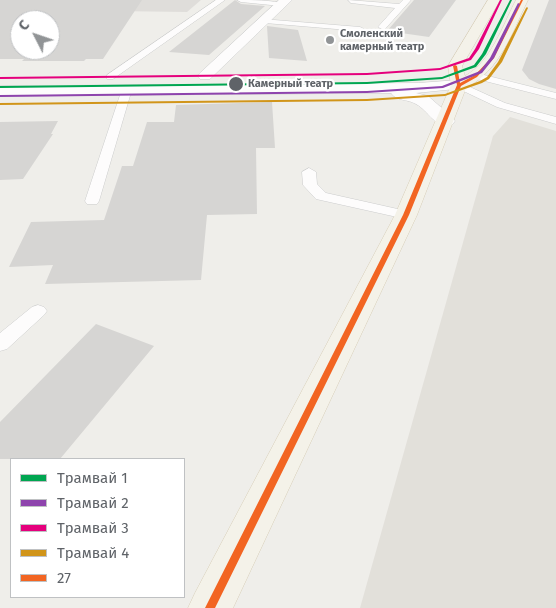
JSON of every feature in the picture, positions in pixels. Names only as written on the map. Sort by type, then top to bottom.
[{"type":"main road","points":[[459,85],[448,68],[494,0]]},
{"type":"main road","points":[[0,91],[368,89],[459,85],[476,76],[494,57],[522,0]]},
{"type":"main road","points":[[205,76],[284,2]]},
{"type":"main road","points":[[0,78],[413,73],[435,87],[446,120]]},
{"type":"main road","points":[[210,608],[406,215],[459,85]]},
{"type":"main road","points":[[368,89],[413,96],[430,106],[446,120]]},
{"type":"lane","points":[[110,77],[221,0]]},
{"type":"lane","points":[[241,0],[284,2]]},
{"type":"lane","points":[[382,27],[407,0]]},
{"type":"lane","points":[[343,1],[401,6]]},
{"type":"lane","points":[[265,21],[360,29]]},
{"type":"lane","points":[[476,76],[556,96]]},
{"type":"lane","points":[[459,85],[501,105],[556,121]]},
{"type":"lane","points":[[92,201],[126,90]]},
{"type":"lane","points":[[309,172],[310,185],[321,196],[406,215]]},
{"type":"lane","points":[[0,344],[38,311]]},
{"type":"shaded area","points":[[49,0],[201,0],[187,12],[39,10]]},
{"type":"shaded area","points":[[510,117],[556,131],[556,608],[360,608],[493,136]]},
{"type":"building","points":[[0,0],[142,0],[103,59],[86,59],[84,61],[22,61],[60,60],[60,10],[10,10],[10,59],[0,59]]},
{"type":"building","points":[[235,0],[241,4],[265,6],[209,55],[169,52]]},
{"type":"building","points":[[414,0],[456,0],[429,37],[387,31]]},
{"type":"building","points":[[549,0],[556,0],[556,89],[529,79],[522,70]]},
{"type":"building","points":[[267,26],[298,30],[307,61],[269,58]]},
{"type":"building","points":[[272,102],[275,148],[256,148],[257,214],[207,215],[201,280],[45,284],[53,265],[9,267],[31,222],[104,220],[122,166],[133,166],[147,122],[174,122],[176,105]]},
{"type":"building","points":[[58,121],[51,134],[53,134],[23,179],[0,180],[0,122]]},
{"type":"building","points":[[96,324],[154,346],[61,458],[0,459],[0,422]]},
{"type":"tram line","name":"3","points":[[0,78],[367,74],[440,69],[470,59],[477,49],[501,0]]},
{"type":"tram line","name":"1","points":[[0,87],[367,83],[442,78],[475,66],[484,54],[511,0]]},
{"type":"tram line","name":"2","points":[[0,96],[367,92],[443,87],[481,72],[492,58],[519,4]]},
{"type":"tram line","name":"4","points":[[0,104],[367,100],[445,95],[488,78],[500,62],[527,8]]},
{"type":"transit line","name":"27","points":[[459,85],[476,76],[493,57],[522,0]]},
{"type":"transit line","name":"27","points":[[210,608],[406,215],[459,85],[455,66]]},
{"type":"place","name":"Смоленский камерный театр","points":[[330,40]]},
{"type":"place","name":"Камерный театр","points":[[236,84]]}]
